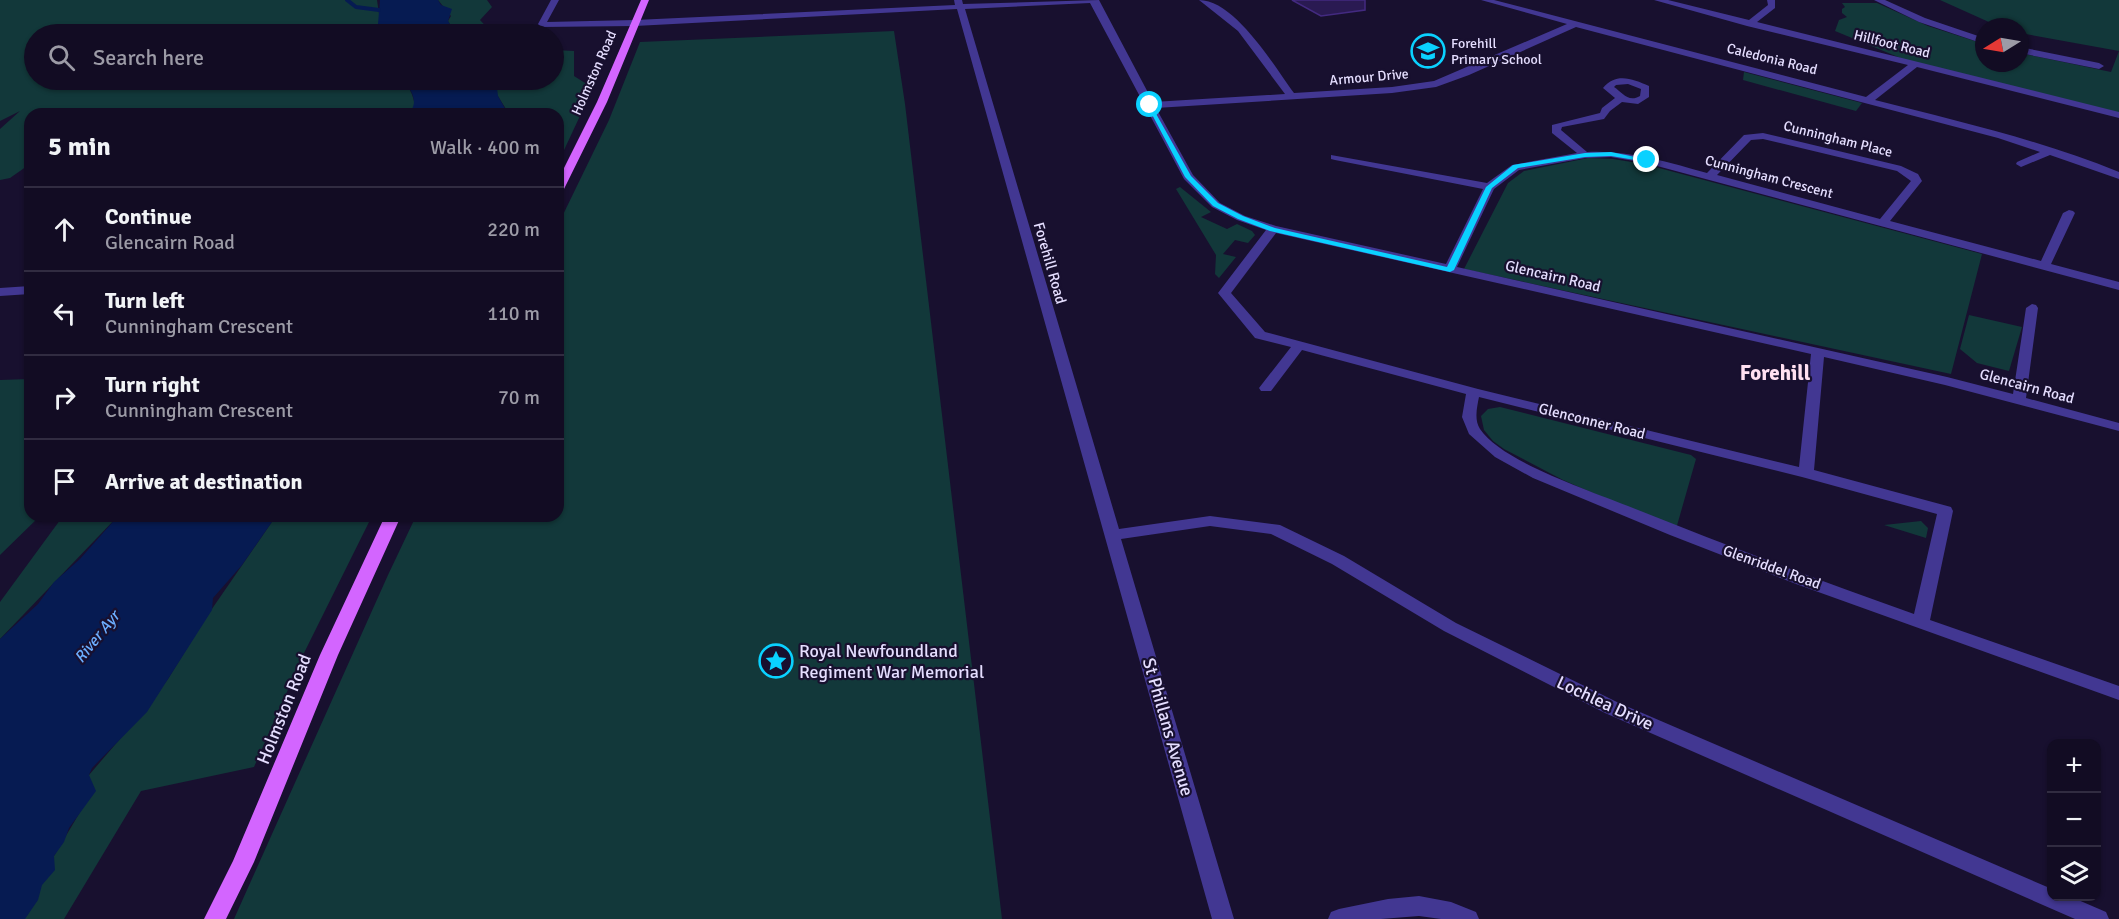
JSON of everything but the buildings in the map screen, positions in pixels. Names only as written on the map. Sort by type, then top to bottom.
[{"type":"main road","name":"Holmston Road","points":[[564,179],[602,102],[645,0]]},
{"type":"main road","name":"Holmston Road","points":[[215,919],[243,862],[329,655],[390,522]]},
{"type":"street","points":[[542,24],[555,0]]},
{"type":"street","points":[[564,25],[958,3],[1094,0]]},
{"type":"street","name":"Glencairn Road","points":[[1094,0],[1188,177],[1216,204],[1241,218],[1273,229],[1450,270],[1947,381],[2119,427]]},
{"type":"street","points":[[1203,0],[1232,19],[1291,96]]},
{"type":"street","name":"Caledonia Road","points":[[1485,0],[1870,99],[2050,151],[2119,176]]},
{"type":"street","name":"Hillfoot Road","points":[[1658,0],[2119,114]]},
{"type":"street","points":[[1750,24],[1773,6],[1771,0]]},
{"type":"street","points":[[1878,0],[1922,20],[1975,38]]},
{"type":"street","name":"Forehill Road","points":[[958,3],[1112,535]]},
{"type":"street","name":"Armour Drive","points":[[1150,105],[1392,90],[1436,84],[1466,73],[1577,23]]},
{"type":"street","points":[[2029,52],[2099,66]]},
{"type":"street","points":[[1870,99],[1915,64]]},
{"type":"street","points":[[1585,155],[1556,131],[1557,125],[1601,117],[1605,114],[1605,110],[1620,99]]},
{"type":"street","name":"Cunningham Place","points":[[1709,177],[1748,137],[1763,136],[1901,170],[1914,176],[1917,181],[1882,224]]},
{"type":"street","points":[[2021,164],[2050,151]]},
{"type":"street","name":"Cunningham Crescent","points":[[1450,270],[1489,187],[1516,166],[1585,155],[1628,156],[2119,286]]},
{"type":"street","points":[[1335,157],[1489,187]]},
{"type":"street","points":[[2045,265],[2069,213]]},
{"type":"street","name":"Glenconner Road","points":[[1273,229],[1224,293],[1260,335],[1474,392],[1806,473],[1945,511],[1921,623]]},
{"type":"street","points":[[0,292],[24,290]]},
{"type":"street","points":[[2019,401],[2032,308]]},
{"type":"street","points":[[1266,388],[1299,346]]},
{"type":"street","points":[[1806,473],[1818,353]]},
{"type":"street","name":"Glenriddel Road","points":[[1474,392],[1469,414],[1474,430],[1493,448],[1562,485],[1665,528],[1921,623],[2119,693]]},
{"type":"street","name":"Lochlea Drive","points":[[1112,535],[1210,521],[1274,529],[1338,560],[1450,627],[1612,708],[2097,919]]},
{"type":"street","name":"St Phillans Avenue","points":[[1112,535],[1223,919]]},
{"type":"street","points":[[1339,919],[1400,905],[1426,906],[1458,914],[1468,919]]},
{"type":"green space","points":[[0,0],[377,0],[381,24],[24,24],[24,90],[410,90],[415,108],[24,108],[24,168],[10,178],[0,180],[0,129],[20,111],[0,121]]},
{"type":"green space","points":[[438,0],[487,0],[492,7],[480,20],[484,24],[450,24],[448,21],[451,16]]},
{"type":"green space","points":[[1940,0],[2119,0],[2119,51],[2029,35],[2029,18],[1980,18]]},
{"type":"green space","points":[[1842,3],[1877,3],[1928,26],[1975,41],[1975,72],[2029,72],[2029,55],[2111,72],[2119,51],[2119,115],[1915,64],[1835,31],[1839,20],[1847,17],[1842,13],[1845,7]]},
{"type":"green space","points":[[894,31],[905,104],[1002,919],[234,919],[413,522],[564,522],[564,213],[609,120],[640,42]]},
{"type":"green space","points":[[564,50],[574,51],[574,76],[593,88],[564,150],[564,108],[505,108],[494,90],[564,90]]},
{"type":"green space","points":[[1744,72],[1862,103],[1856,111],[1743,80]]},
{"type":"green space","points":[[1588,158],[1644,164],[1982,254],[1951,374],[1464,269],[1508,183],[1524,171]]},
{"type":"green space","points":[[1180,187],[1211,212],[1201,217],[1227,229],[1237,224],[1252,231],[1255,235],[1248,243],[1235,240],[1223,254],[1236,257],[1219,278],[1215,274],[1216,255],[1176,189]]},
{"type":"green space","points":[[1969,315],[2022,327],[2009,371],[1977,363],[1960,349]]},
{"type":"green space","points":[[24,379],[24,522],[34,522],[0,555],[0,380]]},
{"type":"green space","points":[[1500,407],[1691,455],[1696,459],[1676,529],[1563,480],[1504,449],[1484,430],[1481,416],[1488,409]]},
{"type":"green space","points":[[1921,521],[1928,528],[1926,538],[1884,525]]},
{"type":"green space","points":[[59,522],[112,522],[0,639],[0,602]]},
{"type":"green space","points":[[272,522],[369,522],[304,653],[254,767],[141,791],[64,919],[24,919],[54,856],[86,802],[89,775],[168,679],[205,619]]},
{"type":"water","points":[[380,0],[438,0],[441,5],[452,9],[448,21],[450,24],[378,24]]},
{"type":"water","points":[[410,90],[497,90],[505,108],[412,108]]},
{"type":"water","name":"River Ayr","points":[[113,522],[272,522],[242,565],[213,598],[212,610],[147,712],[92,768],[89,775],[96,791],[69,828],[64,842],[54,856],[55,870],[42,885],[38,900],[25,919],[0,919],[0,639],[38,604],[54,582],[80,559]]},
{"type":"waterway","points":[[347,0],[356,7],[379,10]]},
{"type":"place","name":"Forehill Primary School","points":[[1428,51]]},
{"type":"place","name":"Royal Newfoundland Regiment War Memorial","points":[[776,661]]},
{"type":"district","name":"Forehill","points":[[1775,373]]},
{"type":"route","points":[[1150,105],[1188,177],[1216,204],[1241,218],[1273,229],[1450,270],[1489,187],[1516,166],[1585,155],[1611,154],[1647,160]]}]
